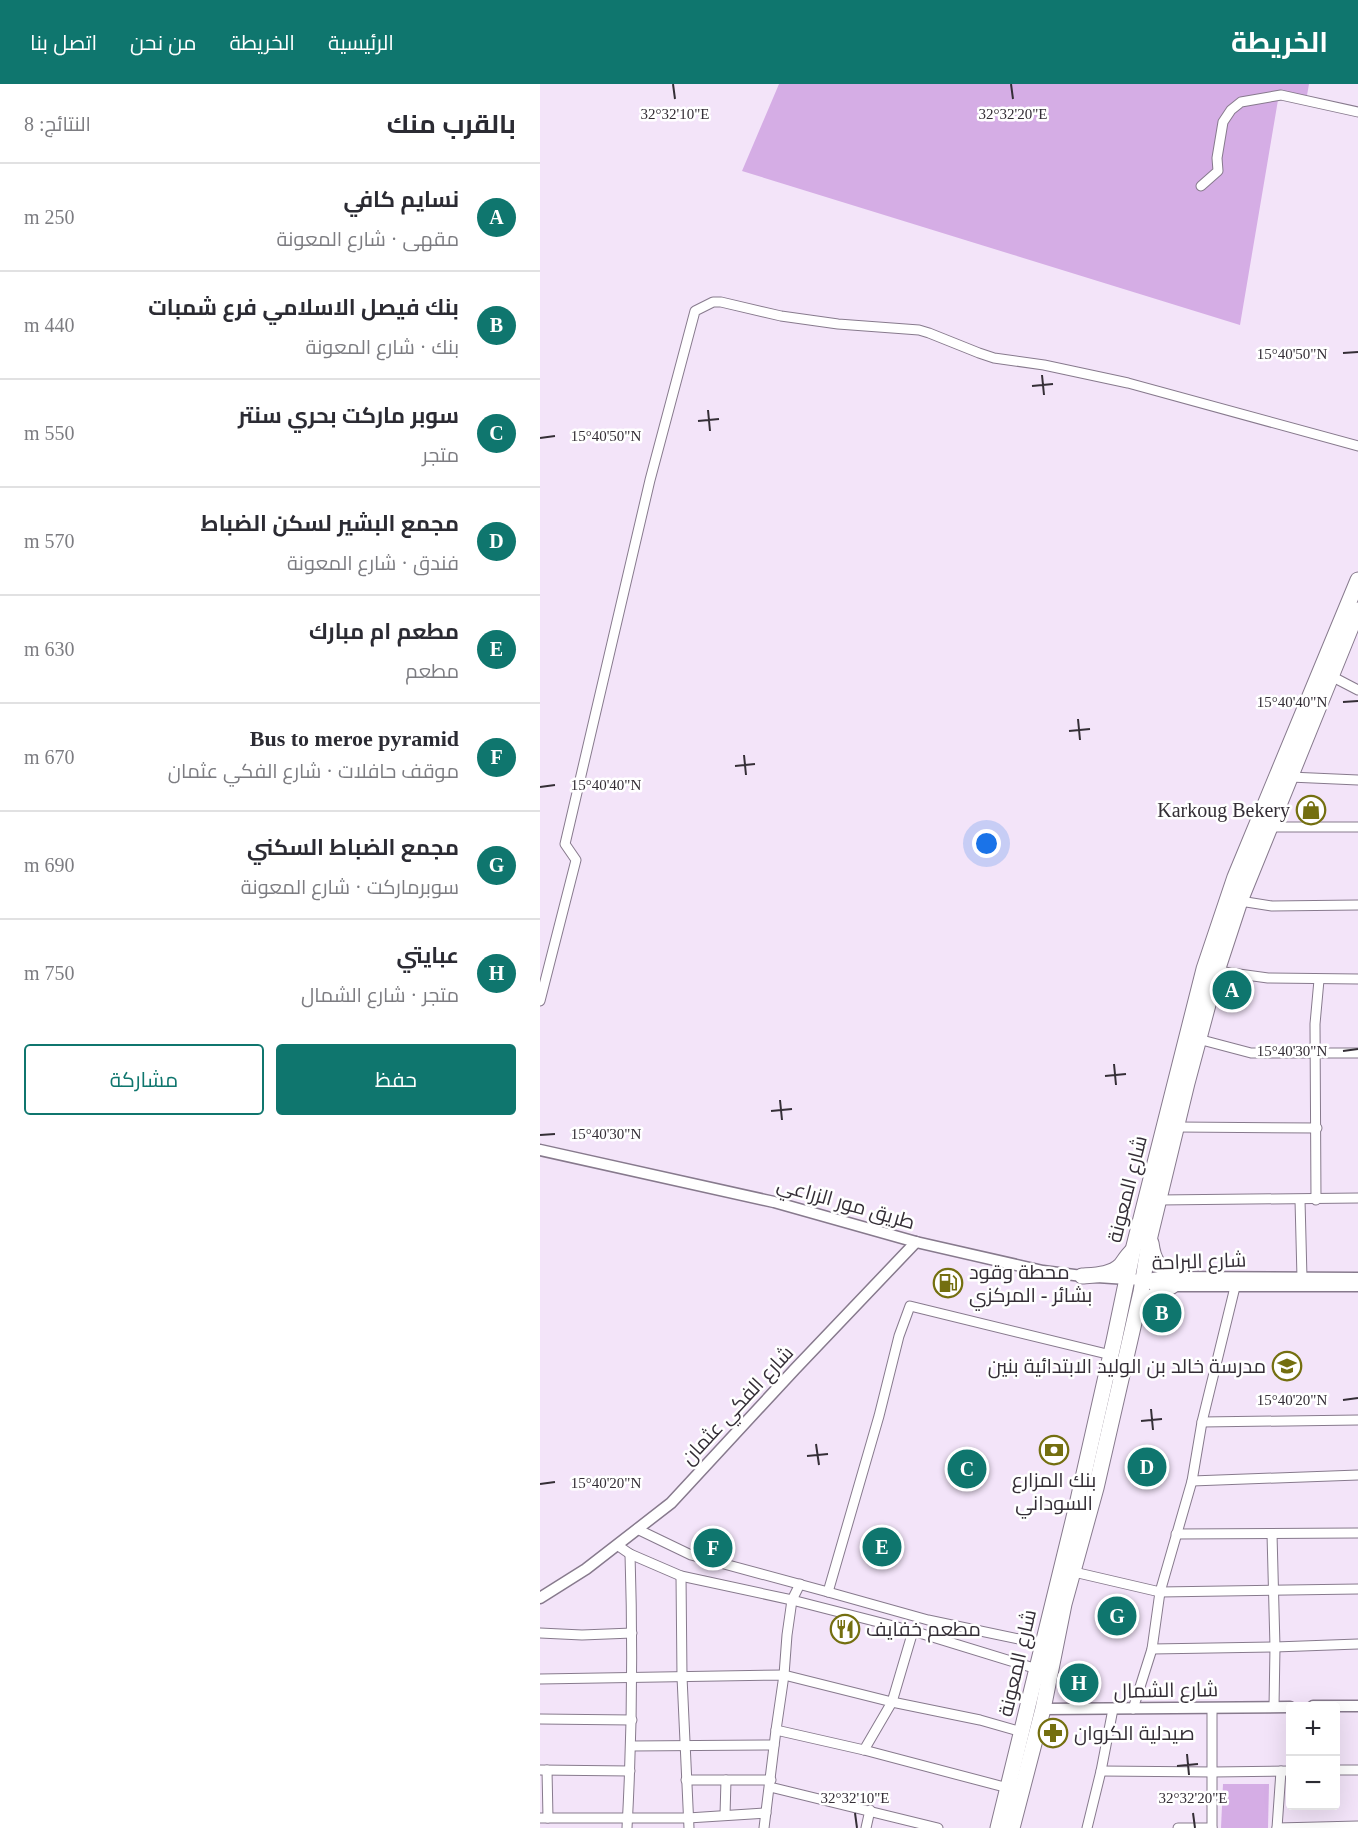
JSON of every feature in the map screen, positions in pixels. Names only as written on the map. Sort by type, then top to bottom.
[{"type":"highway","name":"شارع المعونة","points":[[1012,1828],[1043,1709],[1059,1602],[1126,1279],[1204,969],[1235,877],[1358,580]]},
{"type":"highway","name":"شارع المعونة","points":[[998,1828],[1043,1644],[1059,1602],[1074,1572],[1096,1488],[1143,1280],[1150,1236],[1217,971],[1240,901],[1358,610]]},
{"type":"highway","points":[[1135,1316],[1146,1300],[1177,1282],[1155,1260],[1150,1236]]},
{"type":"highway","points":[[1082,1276],[1113,1271],[1133,1250]]},
{"type":"street","points":[[1201,186],[1218,171],[1217,158],[1223,122],[1231,110],[1241,102],[1281,95],[1358,112]]},
{"type":"street","points":[[540,1001],[576,860],[565,844],[650,480],[695,311],[713,302],[721,302],[781,316],[838,324],[919,330],[987,356],[1055,367],[1128,383],[1358,446]]},
{"type":"street","points":[[1331,676],[1358,690]]},
{"type":"street","points":[[1290,777],[1358,780]]},
{"type":"street","points":[[1270,827],[1358,827]]},
{"type":"street","points":[[1240,901],[1272,906],[1358,905]]},
{"type":"street","points":[[1217,971],[1268,978],[1358,979]]},
{"type":"street","points":[[1316,1200],[1316,1018],[1319,980]]},
{"type":"street","points":[[1198,1039],[1251,1053],[1358,1053]]},
{"type":"street","points":[[1177,1127],[1317,1128]]},
{"type":"street","name":"طريق مور الزراعي","points":[[540,1150],[774,1202],[916,1242],[1043,1271],[1143,1280]]},
{"type":"street","points":[[1159,1200],[1358,1198]]},
{"type":"street","points":[[1300,1200],[1302,1278]]},
{"type":"street","name":"شارع الفكي عثمان","points":[[540,1598],[586,1569],[671,1503],[916,1242]]},
{"type":"street","name":"شارع البراحة","points":[[1143,1280],[1153,1285],[1177,1282],[1358,1278]]},
{"type":"street","name":"شارع البراحة","points":[[1177,1282],[1235,1287],[1358,1286]]},
{"type":"street","points":[[1133,1709],[1152,1648],[1160,1592],[1192,1481],[1202,1422],[1235,1287]]},
{"type":"street","points":[[828,1592],[879,1416],[899,1336],[910,1306],[1111,1354]]},
{"type":"street","points":[[1202,1422],[1358,1420]]},
{"type":"street","points":[[1192,1481],[1358,1475]]},
{"type":"street","points":[[637,1529],[691,1555],[928,1620],[1043,1644]]},
{"type":"street","points":[[1176,1534],[1358,1533]]},
{"type":"street","points":[[1272,1534],[1274,1707]]},
{"type":"street","points":[[617,1545],[630,1554],[681,1576],[792,1600],[913,1631],[1037,1669]]},
{"type":"street","points":[[627,1828],[633,1678],[630,1554]]},
{"type":"street","points":[[1074,1572],[1160,1592],[1358,1589]]},
{"type":"street","points":[[681,1576],[682,1677],[688,1823]]},
{"type":"street","points":[[764,1828],[792,1600],[800,1584]]},
{"type":"street","points":[[864,1750],[892,1702],[913,1631]]},
{"type":"street","points":[[540,1633],[582,1635],[632,1633]]},
{"type":"street","points":[[1152,1648],[1358,1644]]},
{"type":"street","points":[[540,1679],[784,1675],[1023,1732]]},
{"type":"street","points":[[1340,1706],[1358,1706]]},
{"type":"street","name":"شارع الشمال","points":[[1043,1709],[1286,1707]]},
{"type":"street","points":[[1178,1828],[1212,1828],[1212,1708]]},
{"type":"street","points":[[1087,1828],[1113,1709]]},
{"type":"street","points":[[540,1719],[632,1720]]},
{"type":"street","points":[[776,1730],[864,1750],[1008,1788]]},
{"type":"street","points":[[631,1746],[774,1745]]},
{"type":"street","points":[[630,1770],[543,1770],[544,1818],[627,1817],[688,1823],[725,1815],[766,1813]]},
{"type":"street","points":[[1340,1770],[1358,1770]]},
{"type":"street","points":[[1101,1771],[1286,1771],[1277,1828],[1358,1826]]},
{"type":"street","points":[[686,1780],[726,1780],[770,1784],[938,1828]]},
{"type":"street","points":[[725,1815],[726,1780]]},
{"type":"street","points":[[866,1828],[870,1810]]},
{"type":"shaded area","points":[[779,84],[1309,84],[1306,101],[1278,100],[1240,325],[742,171]]},
{"type":"shaded area","points":[[1223,1784],[1269,1784],[1268,1828],[1221,1828]]},
{"type":"place","name":"Karkoug Bekery","points":[[1311,810]]},
{"type":"place","name":"نسايم كافي","points":[[1232,990]]},
{"type":"place","name":"محطة وقود بشائر - المركزي","points":[[948,1283]]},
{"type":"place","name":"بنك فيصل الاسلامي فرع شمبات","points":[[1162,1313]]},
{"type":"place","name":"مدرسة خالد بن الوليد الابتدائية بنين","points":[[1287,1366]]},
{"type":"place","name":"بنك المزارع السوداني","points":[[1054,1450]]},
{"type":"place","name":"مجمع البشير لسكن الضباط","points":[[1147,1467]]},
{"type":"place","name":"سوبر ماركت بحري سنتر","points":[[967,1469]]},
{"type":"place","name":"مطعم ام مبارك","points":[[882,1547]]},
{"type":"place","name":"Bus to meroe pyramid","points":[[713,1548]]},
{"type":"place","name":"مجمع الضباط السكني","points":[[1117,1616]]},
{"type":"place","name":"مطعم خفايف","points":[[845,1629]]},
{"type":"place","name":"عبايتي","points":[[1079,1683]]},
{"type":"place","name":"صيدلية الكروان","points":[[1053,1733]]}]
